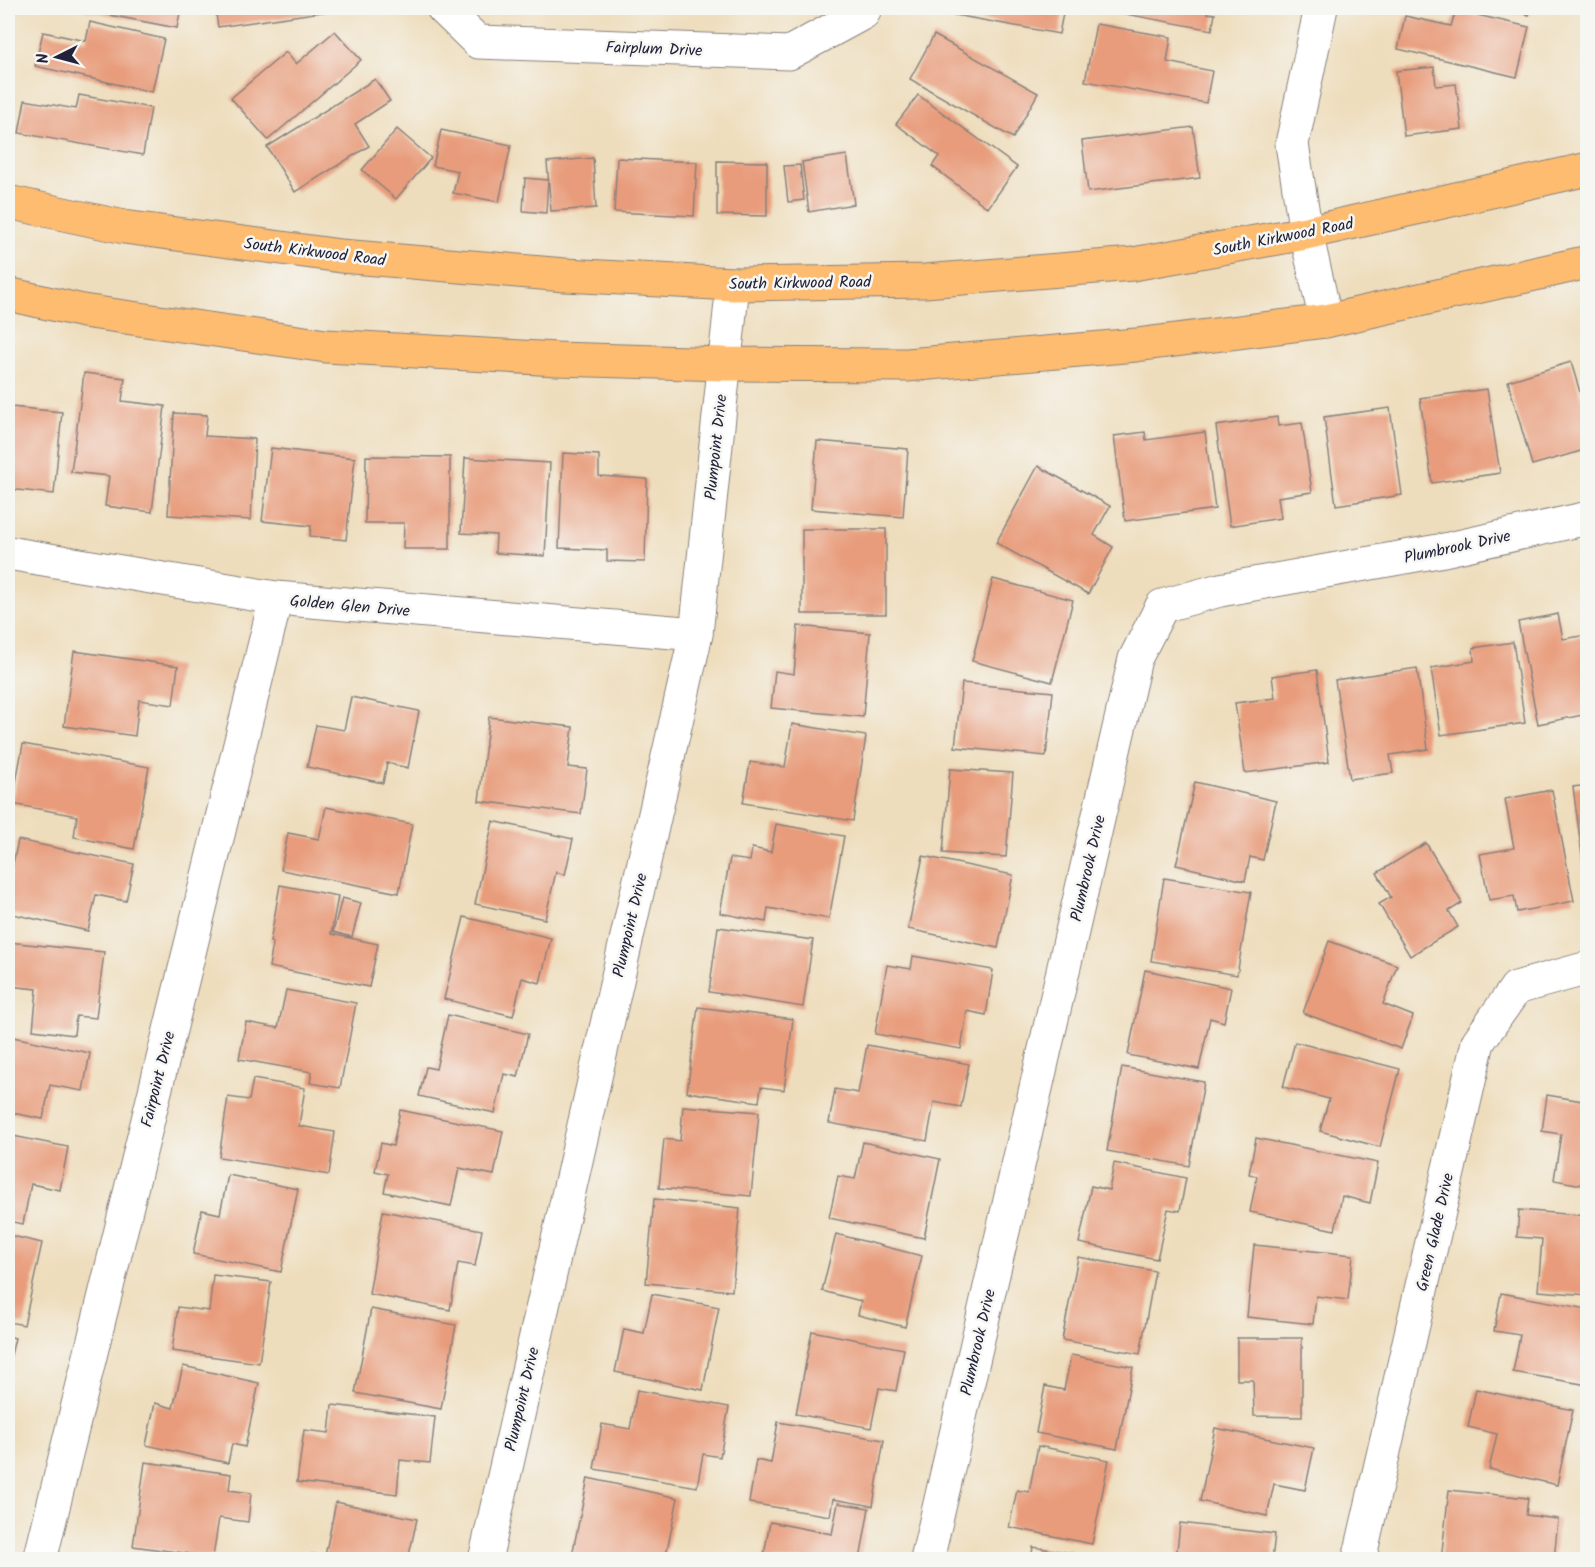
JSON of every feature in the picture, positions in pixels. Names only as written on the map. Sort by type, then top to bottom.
[{"type":"main road","name":"South Kirkwood Road","points":[[8,202],[124,227],[341,256],[565,275],[733,284],[925,280],[1133,264],[1306,233],[1587,170]]},
{"type":"main road","points":[[8,294],[83,311],[326,346],[557,359],[724,364],[907,365],[1136,345],[1326,321],[1587,262]]},
{"type":"street","name":"Fairplum Drive","points":[[443,8],[478,42],[789,53],[863,13],[865,8]]},
{"type":"street","points":[[1321,8],[1292,144],[1306,233],[1326,321]]},
{"type":"street","name":"Plumpoint Drive","points":[[485,1560],[696,634],[733,284]]},
{"type":"street","name":"Plumbrook Drive","points":[[927,1560],[1135,659],[1162,606],[1220,590],[1444,550],[1587,518]]},
{"type":"street","name":"Golden Glen Drive","points":[[8,553],[276,598],[696,634]]},
{"type":"street","name":"Fairpoint Drive","points":[[40,1560],[276,598]]},
{"type":"street","name":"Green Glade Drive","points":[[1359,1560],[1478,1042],[1516,988],[1587,968]]},
{"type":"building","points":[[73,8],[181,8],[177,28]]},
{"type":"building","points":[[215,8],[335,8],[336,10],[218,27]]},
{"type":"building","points":[[939,8],[1064,8],[1059,34],[939,12]]},
{"type":"building","points":[[1109,8],[1208,8],[1207,13],[1215,14],[1212,30],[1109,11]]},
{"type":"building","points":[[1503,8],[1531,8],[1529,15]]},
{"type":"building","points":[[1456,10],[1529,27],[1517,77],[1398,49],[1405,16],[1451,26]]},
{"type":"building","points":[[90,22],[164,39],[152,92],[35,66],[43,32],[86,41]]},
{"type":"building","points":[[1096,24],[1171,37],[1167,62],[1212,71],[1206,103],[1085,81]]},
{"type":"building","points":[[335,31],[361,60],[268,140],[231,98],[286,52],[296,64]]},
{"type":"building","points":[[934,35],[1038,93],[1013,138],[910,79]]},
{"type":"building","points":[[1434,67],[1436,86],[1456,84],[1462,129],[1404,136],[1396,71]]},
{"type":"building","points":[[375,79],[390,101],[355,124],[369,146],[295,192],[267,147]]},
{"type":"building","points":[[79,95],[151,108],[143,155],[19,133],[25,100],[76,109]]},
{"type":"building","points":[[918,95],[1017,167],[988,208],[932,166],[939,156],[896,124]]},
{"type":"building","points":[[1193,127],[1200,178],[1088,192],[1082,141]]},
{"type":"building","points":[[397,129],[431,158],[396,199],[362,170]]},
{"type":"building","points":[[441,130],[511,145],[499,202],[453,193],[458,171],[433,166]]},
{"type":"building","points":[[847,155],[854,204],[809,212],[802,162]]},
{"type":"building","points":[[593,158],[596,208],[551,211],[547,162]]},
{"type":"building","points":[[617,158],[697,162],[694,216],[614,212]]},
{"type":"building","points":[[717,161],[767,162],[767,216],[717,215]]},
{"type":"building","points":[[800,165],[804,200],[788,202],[784,166]]},
{"type":"building","points":[[525,178],[548,180],[546,213],[523,211]]},
{"type":"building","points":[[1571,362],[1588,419],[1588,449],[1532,465],[1508,381]]},
{"type":"building","points":[[84,373],[125,378],[122,401],[165,406],[152,512],[105,506],[109,476],[71,472]]},
{"type":"building","points":[[1487,389],[1500,473],[1432,483],[1420,398]]},
{"type":"building","points":[[8,390],[12,390],[11,407],[62,412],[54,494],[9,489],[11,466],[8,466]]},
{"type":"building","points":[[1390,408],[1402,495],[1336,505],[1324,417]]},
{"type":"building","points":[[174,413],[207,415],[205,436],[255,439],[251,520],[168,515]]},
{"type":"building","points":[[1277,417],[1278,426],[1302,423],[1312,492],[1278,497],[1281,518],[1230,526],[1216,426]]},
{"type":"building","points":[[1145,432],[1146,440],[1205,432],[1215,509],[1125,521],[1114,436]]},
{"type":"building","points":[[817,441],[908,449],[903,517],[811,509]]},
{"type":"building","points":[[271,448],[355,458],[346,540],[310,536],[311,526],[262,521]]},
{"type":"building","points":[[563,453],[599,455],[599,476],[647,479],[645,562],[607,561],[607,550],[559,548]]},
{"type":"building","points":[[366,456],[450,457],[450,549],[403,549],[404,523],[365,523]]},
{"type":"building","points":[[465,458],[550,463],[545,556],[495,553],[496,535],[461,533]]},
{"type":"building","points":[[1038,466],[1110,506],[1094,535],[1113,547],[1088,594],[996,543]]},
{"type":"building","points":[[802,529],[886,529],[886,614],[802,614]]},
{"type":"building","points":[[993,579],[1073,600],[1052,682],[972,661]]},
{"type":"building","points":[[1558,614],[1563,639],[1588,635],[1588,714],[1538,724],[1518,622]]},
{"type":"building","points":[[798,626],[870,633],[863,717],[771,708],[775,671],[794,674]]},
{"type":"building","points":[[1513,642],[1525,723],[1441,735],[1431,668],[1474,661],[1473,648]]},
{"type":"building","points":[[74,651],[178,666],[173,705],[139,700],[135,736],[64,726]]},
{"type":"building","points":[[1417,668],[1428,749],[1390,755],[1393,773],[1350,779],[1335,680]]},
{"type":"building","points":[[1317,670],[1329,762],[1245,773],[1235,703],[1275,698],[1272,676]]},
{"type":"building","points":[[962,683],[1053,692],[1046,756],[955,747]]},
{"type":"building","points":[[351,697],[419,711],[408,768],[387,763],[383,783],[307,767],[316,725],[344,730]]},
{"type":"building","points":[[489,717],[573,727],[568,767],[587,769],[581,814],[479,801]]},
{"type":"building","points":[[792,724],[866,736],[853,821],[743,803],[750,762],[785,767]]},
{"type":"building","points":[[23,744],[149,767],[134,849],[74,837],[77,816],[12,804]]},
{"type":"building","points":[[950,769],[1013,773],[1006,857],[943,853]]},
{"type":"building","points":[[1195,782],[1276,801],[1263,860],[1250,857],[1245,881],[1176,865]]},
{"type":"building","points":[[1588,785],[1588,877],[1585,877],[1573,787]]},
{"type":"building","points":[[1552,790],[1574,901],[1517,912],[1514,896],[1489,900],[1480,854],[1514,848],[1505,799]]},
{"type":"building","points":[[326,807],[412,824],[399,893],[281,870],[288,833],[319,839]]},
{"type":"building","points":[[493,821],[573,839],[565,875],[556,872],[545,919],[475,904]]},
{"type":"building","points":[[776,824],[844,836],[829,919],[768,908],[766,922],[720,913],[730,858],[750,861],[752,848],[771,852]]},
{"type":"building","points":[[18,840],[134,864],[126,901],[96,895],[88,931],[8,913],[8,888]]},
{"type":"building","points":[[1426,843],[1462,903],[1449,911],[1458,927],[1410,956],[1379,904],[1391,897],[1377,873]]},
{"type":"building","points":[[923,856],[1013,875],[998,948],[908,929]]},
{"type":"building","points":[[1164,878],[1251,892],[1237,975],[1151,961]]},
{"type":"building","points":[[280,885],[338,896],[331,934],[378,944],[369,987],[269,967],[273,943],[270,942]]},
{"type":"building","points":[[342,898],[361,903],[352,937],[333,932]]},
{"type":"building","points":[[464,917],[551,938],[540,983],[522,978],[513,1016],[444,999]]},
{"type":"building","points":[[718,927],[813,940],[803,1007],[709,992]]},
{"type":"building","points":[[1329,941],[1397,965],[1383,1004],[1413,1016],[1401,1049],[1303,1013]]},
{"type":"building","points":[[8,942],[104,952],[96,1018],[76,1016],[74,1035],[33,1030],[37,989],[8,986]]},
{"type":"building","points":[[913,956],[993,970],[986,1015],[967,1011],[961,1049],[875,1034],[887,965],[911,969]]},
{"type":"building","points":[[1145,970],[1231,988],[1224,1022],[1210,1018],[1199,1069],[1128,1055]]},
{"type":"building","points":[[286,990],[356,1003],[340,1088],[310,1083],[312,1072],[239,1059],[246,1022],[278,1028]]},
{"type":"building","points":[[698,1007],[793,1019],[784,1090],[761,1087],[759,1102],[687,1092]]},
{"type":"building","points":[[448,1015],[528,1034],[518,1077],[504,1074],[495,1113],[419,1096],[426,1067],[436,1069]]},
{"type":"building","points":[[8,1036],[90,1053],[83,1091],[50,1085],[43,1119],[8,1112]]},
{"type":"building","points":[[1295,1042],[1400,1069],[1380,1147],[1320,1131],[1329,1099],[1283,1087]]},
{"type":"building","points":[[867,1045],[969,1064],[961,1107],[934,1102],[927,1141],[829,1123],[835,1089],[858,1093]]},
{"type":"building","points":[[1122,1067],[1204,1082],[1189,1166],[1107,1151]]},
{"type":"building","points":[[253,1079],[305,1088],[299,1126],[335,1132],[329,1175],[219,1157],[228,1097],[249,1100]]},
{"type":"building","points":[[1547,1095],[1588,1102],[1588,1186],[1554,1180],[1561,1134],[1542,1131]]},
{"type":"building","points":[[683,1106],[759,1112],[751,1196],[659,1188],[664,1139],[680,1141]]},
{"type":"building","points":[[400,1110],[503,1131],[494,1175],[459,1168],[451,1206],[384,1192],[388,1174],[375,1171],[381,1143],[393,1146]]},
{"type":"building","points":[[8,1135],[68,1147],[60,1190],[31,1184],[23,1224],[8,1221]]},
{"type":"building","points":[[1256,1138],[1378,1163],[1370,1203],[1342,1196],[1335,1230],[1250,1212],[1257,1176],[1249,1174]]},
{"type":"building","points":[[863,1142],[940,1159],[924,1238],[829,1218],[838,1176],[855,1179]]},
{"type":"building","points":[[1114,1163],[1186,1178],[1180,1211],[1168,1209],[1157,1259],[1079,1243],[1091,1186],[1109,1190]]},
{"type":"building","points":[[228,1175],[298,1189],[281,1272],[193,1254],[202,1210],[220,1214]]},
{"type":"building","points":[[654,1199],[740,1208],[732,1291],[646,1283]]},
{"type":"building","points":[[1519,1210],[1588,1216],[1588,1295],[1538,1291],[1542,1239],[1517,1237]]},
{"type":"building","points":[[383,1211],[482,1230],[475,1266],[458,1263],[450,1310],[369,1294]]},
{"type":"building","points":[[836,1234],[922,1256],[905,1327],[858,1315],[861,1301],[822,1291]]},
{"type":"building","points":[[8,1235],[42,1243],[24,1325],[8,1322]]},
{"type":"building","points":[[1254,1245],[1353,1255],[1348,1300],[1316,1296],[1313,1324],[1247,1317]]},
{"type":"building","points":[[1078,1257],[1155,1271],[1140,1354],[1062,1340]]},
{"type":"building","points":[[213,1275],[271,1282],[259,1363],[172,1351],[178,1307],[209,1311]]},
{"type":"building","points":[[1501,1293],[1588,1309],[1588,1385],[1513,1372],[1520,1335],[1494,1331]]},
{"type":"building","points":[[652,1294],[719,1307],[703,1390],[615,1372],[624,1329],[644,1333]]},
{"type":"building","points":[[371,1309],[456,1325],[441,1409],[355,1393]]},
{"type":"building","points":[[812,1331],[904,1349],[896,1391],[879,1388],[871,1428],[796,1414]]},
{"type":"building","points":[[8,1336],[15,1338],[8,1368]]},
{"type":"building","points":[[1237,1338],[1302,1338],[1302,1417],[1254,1416],[1253,1380],[1237,1380]]},
{"type":"building","points":[[1071,1355],[1133,1367],[1117,1449],[1036,1433],[1045,1386],[1064,1390]]},
{"type":"building","points":[[183,1366],[259,1383],[245,1447],[232,1444],[228,1463],[146,1445],[155,1403],[173,1408]]},
{"type":"building","points":[[1476,1389],[1573,1410],[1557,1485],[1489,1469],[1497,1434],[1468,1427]]},
{"type":"building","points":[[637,1390],[729,1407],[720,1457],[703,1454],[697,1487],[594,1469],[602,1424],[630,1429]]},
{"type":"building","points":[[332,1405],[435,1417],[430,1463],[400,1460],[397,1494],[297,1482],[304,1430],[329,1433]]},
{"type":"building","points":[[778,1422],[884,1440],[873,1506],[833,1499],[830,1516],[749,1503],[756,1460],[771,1463]]},
{"type":"building","points":[[1215,1428],[1314,1448],[1305,1490],[1274,1484],[1267,1516],[1200,1501]]},
{"type":"building","points":[[1038,1446],[1109,1460],[1092,1544],[1009,1527],[1017,1490],[1029,1492]]},
{"type":"building","points":[[145,1462],[231,1474],[229,1490],[251,1493],[248,1522],[219,1518],[213,1557],[133,1546]]},
{"type":"building","points":[[588,1478],[678,1498],[665,1560],[571,1560]]},
{"type":"building","points":[[1449,1490],[1528,1498],[1526,1515],[1558,1519],[1554,1560],[1441,1560]]},
{"type":"building","points":[[336,1502],[417,1519],[408,1560],[389,1557],[388,1560],[311,1560],[312,1554],[325,1556]]},
{"type":"building","points":[[838,1503],[869,1508],[860,1560],[763,1560],[770,1522],[832,1534]]},
{"type":"building","points":[[1180,1523],[1275,1534],[1272,1560],[1176,1560]]},
{"type":"building","points":[[1033,1547],[1102,1558],[1102,1560],[1031,1560]]}]
